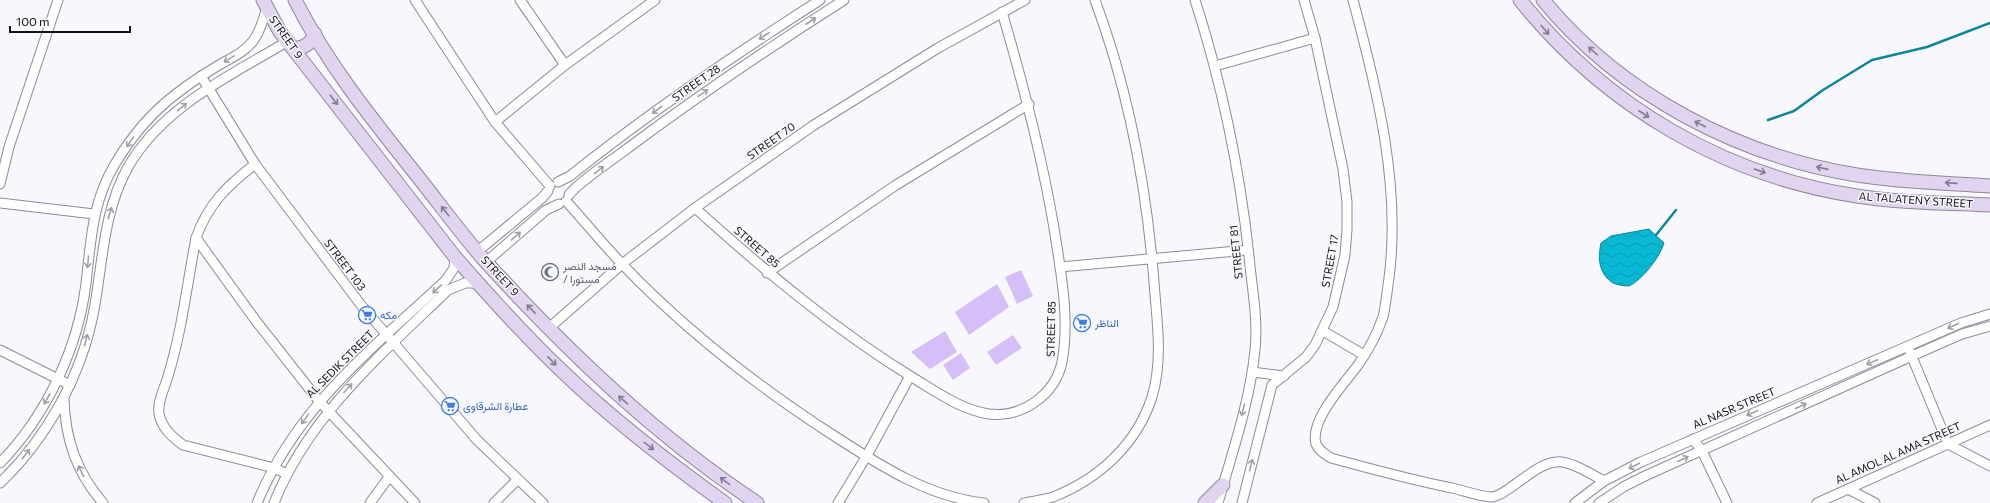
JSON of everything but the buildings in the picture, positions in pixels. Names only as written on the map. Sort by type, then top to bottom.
[{"type":"main road","name":"STREET 9","points":[[295,0],[334,66],[362,106],[486,262],[584,363],[656,428],[694,459],[757,503]]},
{"type":"main road","name":"AL TALATENY STREET","points":[[1520,0],[1567,54],[1607,88],[1664,126],[1725,158],[1783,179],[1856,196],[1910,202],[1990,205]]},
{"type":"main road","name":"AL TALATENY STREET","points":[[1543,0],[1582,41],[1620,74],[1680,113],[1732,139],[1806,164],[1857,175],[1902,180],[1990,186]]},
{"type":"main road","name":"STREET 9","points":[[265,4],[280,32],[455,257],[478,283],[557,366],[584,391],[645,443],[725,503]]},
{"type":"main road","points":[[290,44],[305,46],[311,42],[315,34]]},
{"type":"main road","points":[[316,78],[318,70],[323,66],[334,66]]},
{"type":"main road","points":[[1205,503],[1223,485]]},
{"type":"street","points":[[0,184],[21,110],[58,0]]},
{"type":"street","points":[[415,0],[495,122],[552,186],[550,200],[565,200],[622,264],[686,324],[750,377],[814,424],[866,457],[899,476],[938,493],[968,501],[984,503]]},
{"type":"street","points":[[520,0],[565,65]]},
{"type":"street","points":[[495,122],[565,65],[655,0]]},
{"type":"street","name":"STREET 28","points":[[478,252],[542,198],[552,186],[570,176],[665,104],[820,0]]},
{"type":"street","name":"STREET 28","points":[[486,262],[546,210],[565,200],[611,161],[676,113],[734,71],[844,0]]},
{"type":"street","name":"STREET 70","points":[[549,328],[622,264],[695,208],[814,125],[876,85],[1025,0]]},
{"type":"street","points":[[1024,503],[1052,497],[1078,486],[1102,470],[1123,449],[1144,416],[1157,378],[1159,358],[1153,259],[1142,185],[1128,112],[1095,0]]},
{"type":"street","name":"STREET 81","points":[[1195,0],[1215,66],[1230,127],[1248,250],[1256,328],[1252,372],[1218,503]]},
{"type":"street","name":"STREET 17","points":[[1242,503],[1272,385],[1306,357],[1322,331],[1340,281],[1347,229],[1347,202],[1338,140],[1315,38],[1304,0]]},
{"type":"street","points":[[1353,0],[1371,73],[1384,141],[1392,224],[1392,255],[1383,316],[1374,339],[1322,415],[1317,430],[1316,442],[1318,447],[1331,458],[1439,486],[1492,497],[1502,493],[1536,468],[1557,461],[1566,462],[1578,467],[1604,481]]},
{"type":"street","points":[[0,463],[32,425],[58,379],[79,317],[86,284],[89,246],[94,214],[103,185],[115,163],[152,114],[201,76],[249,46],[260,30],[265,4]]},
{"type":"street","name":"STREET 85","points":[[695,208],[767,272],[836,326],[910,376],[962,405],[989,414],[1003,414],[1030,406],[1051,388],[1058,376],[1062,362],[1064,323],[1060,267],[1052,213],[1029,104],[1002,12]]},
{"type":"street","points":[[1215,66],[1315,38]]},
{"type":"street","points":[[0,484],[44,431],[70,385],[85,347],[94,311],[103,244],[109,216],[117,190],[129,166],[166,119],[188,101],[261,57],[290,44]]},
{"type":"street","points":[[249,46],[259,50],[261,57]]},
{"type":"street","name":"STREET 103","points":[[201,76],[255,164],[326,260],[387,336],[457,417],[517,480],[543,503]]},
{"type":"street","points":[[767,272],[896,185],[1029,104]]},
{"type":"street","points":[[255,164],[228,185],[212,205],[201,223],[196,238],[174,358],[160,399],[159,413],[164,426],[171,436],[183,445],[274,468],[287,474]]},
{"type":"street","points":[[552,186],[566,185],[569,190],[565,200]]},
{"type":"street","points":[[0,203],[94,214]]},
{"type":"street","points":[[196,238],[256,321],[319,401],[415,503]]},
{"type":"street","points":[[1060,267],[1248,250]]},
{"type":"street","name":"AL SEDIK STREET","points":[[257,503],[274,468],[296,431],[319,401],[340,378],[450,277],[454,268],[455,257]]},
{"type":"street","name":"AL SEDIK STREET","points":[[274,503],[287,474],[314,431],[328,411],[353,383],[448,290],[459,284],[478,283]]},
{"type":"street","name":"AL NASR STREET","points":[[1575,503],[1604,481],[1693,439],[1961,323],[1990,314]]},
{"type":"street","points":[[1599,503],[1625,486],[1702,451],[1962,334],[1990,326]]},
{"type":"street","points":[[1322,331],[1364,355]]},
{"type":"street","points":[[1908,347],[1948,444],[1990,466]]},
{"type":"street","points":[[0,350],[70,385]]},
{"type":"street","points":[[1252,372],[1284,376]]},
{"type":"street","points":[[838,503],[866,457],[910,376]]},
{"type":"street","points":[[64,397],[65,420],[76,461],[85,480],[102,503]]},
{"type":"street","name":"AL AMOL AL AMA STREET","points":[[1816,503],[1990,425]]},
{"type":"street","points":[[1693,439],[1702,451],[1726,503]]},
{"type":"street","points":[[370,503],[389,477]]},
{"type":"street","points":[[494,503],[517,480]]},
{"type":"street","points":[[1848,489],[1875,503]]},
{"type":"shaded area","points":[[1021,270],[1033,296],[1017,304],[1005,277]]},
{"type":"shaded area","points":[[997,284],[1009,307],[969,335],[955,312]]},
{"type":"shaded area","points":[[945,331],[957,352],[930,369],[911,352]]},
{"type":"shaded area","points":[[1013,335],[1022,348],[996,365],[987,352]]},
{"type":"shaded area","points":[[961,353],[970,368],[953,380],[943,365]]},
{"type":"water","points":[[1649,229],[1664,243],[1655,261],[1639,279],[1629,286],[1613,283],[1604,275],[1600,265],[1601,243],[1611,236]]},
{"type":"waterway","points":[[1768,120],[1794,111],[1823,90],[1872,60],[1927,47],[1990,23]]},
{"type":"waterway","points":[[1656,235],[1676,210]]},
{"type":"place","name":"مسجد النصر / مستورا","points":[[550,272]]},
{"type":"place","name":"مكه","points":[[367,315]]},
{"type":"place","name":"الناظر","points":[[1082,323]]},
{"type":"place","name":"عطارة الشرقاوى","points":[[450,406]]}]
